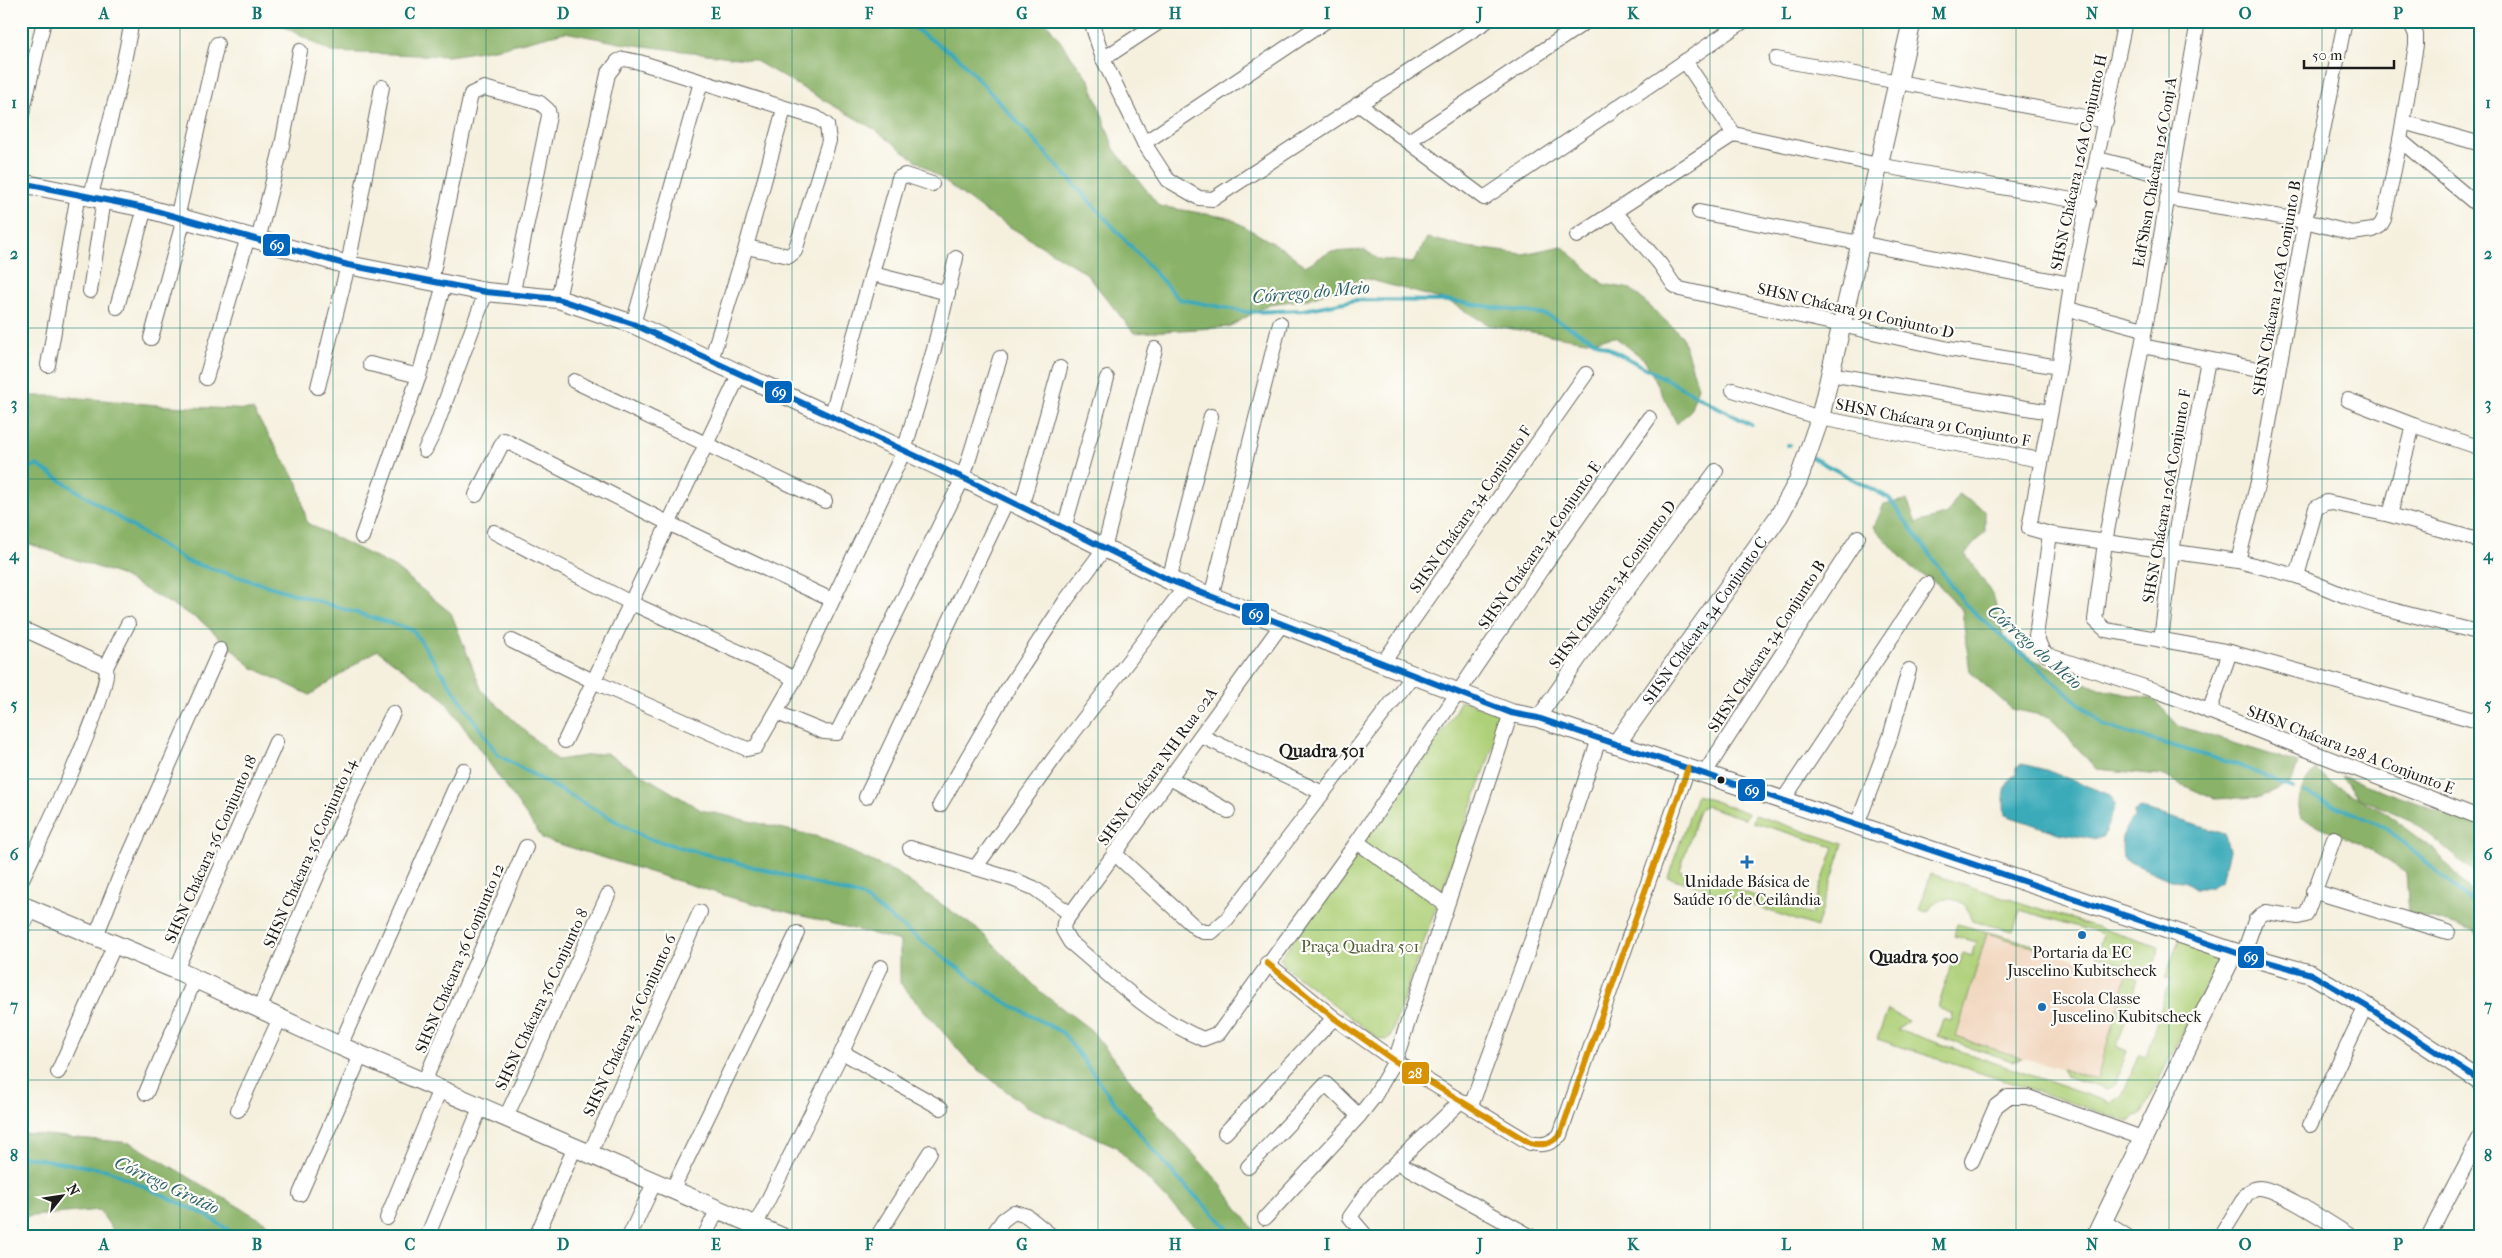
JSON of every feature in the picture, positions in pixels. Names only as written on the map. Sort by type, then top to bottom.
[{"type":"street","points":[[21,118],[44,21]]},
{"type":"street","points":[[48,365],[118,86],[132,21]]},
{"type":"street","points":[[1091,21],[1103,59],[1144,143],[1168,180],[1199,198],[1213,199],[1487,21]]},
{"type":"street","points":[[1103,59],[1161,21]]},
{"type":"street","points":[[1144,143],[1326,21]]},
{"type":"street","points":[[1409,141],[1587,21]]},
{"type":"street","points":[[1358,104],[1484,198],[1744,21]]},
{"type":"street","name":"SHSN Chácara 34 Conjunto C","points":[[1616,744],[1779,516],[1799,478],[1820,418],[1896,83],[1912,21]]},
{"type":"street","name":"SHSN Chácara 126A Conjunto H","points":[[2050,534],[2029,528],[2040,460],[2059,367],[2070,284],[2089,203],[2125,21]]},
{"type":"street","name":"EdfShsn Chácara 126 Conj A","points":[[2160,640],[2106,630],[2095,620],[2105,542],[2142,346],[2169,177],[2198,21]]},
{"type":"street","name":"SHSN Chácara 126A Conjunto B","points":[[2238,561],[2260,474],[2305,221],[2345,21]]},
{"type":"street","points":[[2167,198],[2305,221],[2362,233],[2380,226],[2384,219],[2400,140],[2416,44],[2416,35],[2410,21]]},
{"type":"street","points":[[151,338],[180,219],[217,44]]},
{"type":"street","points":[[206,378],[282,146],[300,51]]},
{"type":"street","points":[[1776,59],[2106,121]]},
{"type":"street","points":[[558,298],[608,74],[612,66],[618,61],[639,62],[823,121],[829,131],[828,141],[799,242],[792,254],[789,256],[746,248]]},
{"type":"street","points":[[1685,61],[1734,134],[1878,165],[2089,203]]},
{"type":"street","points":[[633,324],[701,82]]},
{"type":"street","points":[[318,387],[348,265],[382,87]]},
{"type":"street","points":[[362,537],[419,376],[438,282],[471,94],[484,88],[540,103],[545,106],[549,116],[512,296]]},
{"type":"street","points":[[711,360],[746,248],[784,109]]},
{"type":"street","points":[[2403,122],[2481,144]]},
{"type":"street","points":[[1577,236],[1734,134]]},
{"type":"street","points":[[2400,140],[2481,208]]},
{"type":"street","points":[[2098,159],[2169,177]]},
{"type":"street","points":[[831,416],[899,178],[905,175],[932,184]]},
{"type":"street","points":[[21,183],[145,208],[348,265],[486,292],[512,296],[558,298],[633,324],[963,478],[1177,584],[1412,676],[1460,692],[1510,713],[1538,718],[2238,953],[2311,974],[2366,1006],[2481,1081]]},
{"type":"street","points":[[90,291],[91,196]]},
{"type":"street","points":[[117,306],[145,208]]},
{"type":"street","name":"SHSN Chácara 91 Conjunto D","points":[[1614,212],[1660,264],[1669,279],[1680,289],[1949,349],[2059,367]]},
{"type":"street","points":[[1699,212],[2070,284]]},
{"type":"street","points":[[512,641],[595,682],[747,749],[753,749],[759,744],[795,679],[904,451],[948,294],[956,258]]},
{"type":"street","points":[[873,274],[948,294]]},
{"type":"street","points":[[425,450],[434,432],[486,292]]},
{"type":"street","points":[[2068,309],[2144,329]]},
{"type":"street","points":[[1211,597],[1280,323]]},
{"type":"street","points":[[2142,346],[2278,373]]},
{"type":"street","points":[[940,805],[1002,696],[1104,549],[1155,349]]},
{"type":"street","points":[[777,713],[824,732],[837,733],[963,478],[1000,358]]},
{"type":"street","name":"SHSN Chácara 126A Conjunto F","points":[[2160,640],[2172,551],[2208,360]]},
{"type":"street","points":[[370,364],[419,376]]},
{"type":"street","points":[[866,797],[1014,504],[1060,368]]},
{"type":"street","name":"SHSN Chácara 34 Conjunto F","points":[[1382,664],[1586,374]]},
{"type":"street","points":[[1830,374],[2050,412]]},
{"type":"street","points":[[565,741],[595,682],[629,602],[739,375]]},
{"type":"street","points":[[1064,528],[1107,378]]},
{"type":"street","points":[[574,381],[825,501]]},
{"type":"street","name":"SHSN Chácara 91 Conjunto F","points":[[1733,390],[1820,418],[2040,460]]},
{"type":"street","points":[[2348,400],[2413,426],[2481,448]]},
{"type":"street","points":[[976,868],[1177,584],[1211,416]]},
{"type":"street","name":"SHSN Chácara 34 Conjunto E","points":[[1063,930],[1070,942],[1144,1003],[1185,1032],[1203,1039],[1219,1033],[1267,963],[1357,842],[1382,801],[1460,692],[1543,567],[1649,418]]},
{"type":"street","points":[[2390,515],[2413,426]]},
{"type":"street","points":[[476,495],[504,440],[668,523],[832,600]]},
{"type":"street","name":"SHSN Chácara 34 Conjunto D","points":[[1538,718],[1618,603],[1716,471]]},
{"type":"street","points":[[2297,576],[2316,508],[2322,503],[2335,502],[2390,515],[2481,541]]},
{"type":"street","points":[[494,532],[629,602],[795,679]]},
{"type":"street","points":[[2050,534],[2238,561],[2297,576],[2356,600],[2481,633]]},
{"type":"street","name":"SHSN Chácara 128 A Conjunto E","points":[[2050,534],[2036,636],[2042,650],[2047,655],[2058,661],[2160,692],[2481,818]]},
{"type":"street","name":"SHSN Chácara 34 Conjunto B","points":[[1466,1104],[1530,1143],[1546,1144],[1560,1135],[1696,771],[1858,537]]},
{"type":"street","points":[[1783,800],[1927,584]]},
{"type":"street","points":[[21,881],[94,717],[107,680],[106,667],[128,624]]},
{"type":"street","name":"SHSN Chácara NH Rua 02A","points":[[1063,930],[1069,913],[1282,624]]},
{"type":"street","points":[[21,628],[106,667]]},
{"type":"street","points":[[2160,640],[2230,652],[2481,722]]},
{"type":"street","points":[[96,936],[119,878],[220,650]]},
{"type":"street","points":[[2209,712],[2230,652]]},
{"type":"street","points":[[1857,825],[1890,737],[1909,670]]},
{"type":"street","points":[[1114,853],[1196,928],[1203,932],[1212,932],[1227,919],[1412,676]]},
{"type":"street","name":"SHSN Chácara 36 Conjunto 14","points":[[259,1009],[352,796],[393,713]]},
{"type":"street","points":[[1265,1218],[1359,1116],[1374,1097],[1395,1061],[1510,713]]},
{"type":"street","points":[[1200,736],[1323,793]]},
{"type":"street","points":[[1367,1237],[1350,1217],[1371,1187],[1397,1162],[1466,1104],[1528,951],[1599,738]]},
{"type":"street","name":"SHSN Chácara 36 Conjunto 18","points":[[176,970],[276,742]]},
{"type":"street","points":[[340,1046],[463,770]]},
{"type":"street","points":[[1170,778],[1228,811]]},
{"type":"street","points":[[2095,1237],[2142,1138],[2255,921],[2266,912],[2302,917],[2306,915],[2313,891],[2334,838]]},
{"type":"street","points":[[1357,842],[1446,905]]},
{"type":"street","name":"SHSN Chácara 36 Conjunto 12","points":[[424,1082],[526,847]]},
{"type":"street","points":[[910,848],[1034,888],[1069,913]]},
{"type":"street","points":[[2313,891],[2448,932]]},
{"type":"street","name":"SHSN Chácara 36 Conjunto 8","points":[[506,1117],[608,895]]},
{"type":"street","points":[[21,931],[26,907],[176,970],[360,1055],[673,1188],[782,1237]]},
{"type":"street","name":"SHSN Chácara 36 Conjunto 6","points":[[536,1237],[583,1150],[700,912]]},
{"type":"street","points":[[673,1188],[798,933]]},
{"type":"street","points":[[58,1072],[115,944]]},
{"type":"street","points":[[1267,963],[1334,1018],[1395,1061],[1466,1104]]},
{"type":"street","points":[[756,1224],[842,1052],[881,967]]},
{"type":"street","points":[[146,1093],[170,1041],[195,979]]},
{"type":"street","points":[[2310,1125],[2366,1006]]},
{"type":"street","points":[[238,1110],[280,1018]]},
{"type":"street","points":[[1225,1133],[1334,1018]]},
{"type":"street","points":[[842,1052],[942,1108]]},
{"type":"street","points":[[300,1194],[360,1055]]},
{"type":"street","points":[[1248,1167],[1326,1084],[1359,1116]]},
{"type":"street","points":[[387,1218],[440,1089]]},
{"type":"street","points":[[1972,1161],[1996,1106],[2008,1097],[2028,1096],[2142,1138]]},
{"type":"street","points":[[427,1237],[481,1106]]},
{"type":"street","points":[[2428,1237],[2481,1135]]},
{"type":"street","points":[[877,1237],[930,1152]]},
{"type":"street","points":[[1397,1162],[1532,1237]]},
{"type":"street","points":[[629,1237],[655,1181]]},
{"type":"street","points":[[2220,1237],[2246,1195],[2252,1190],[2260,1188],[2275,1192],[2352,1237]]},
{"type":"street","points":[[704,1237],[718,1209]]},
{"type":"street","points":[[991,1237],[1003,1220],[1014,1212],[1027,1216],[1053,1237]]},
{"type":"street","points":[[2103,1221],[2128,1237]]},
{"type":"shaded area","name":"Escola Classe Juscelino Kubitscheck","points":[[1987,933],[2127,975],[2097,1080],[1956,1038]]},
{"type":"green space","points":[[273,21],[1045,21],[1090,81],[1114,149],[1159,206],[1230,218],[1288,252],[1305,266],[1330,252],[1365,250],[1378,259],[1413,263],[1427,238],[1467,247],[1523,254],[1562,246],[1603,284],[1631,289],[1682,336],[1698,387],[1690,411],[1677,424],[1645,360],[1615,337],[1586,341],[1489,325],[1448,301],[1364,278],[1308,299],[1269,304],[1229,327],[1134,333],[1086,273],[987,213],[874,129],[754,60],[620,43],[565,32],[500,48],[449,56],[331,52]]},
{"type":"green space","points":[[21,396],[58,396],[168,406],[253,410],[298,483],[307,523],[394,567],[451,613],[482,691],[557,760],[606,753],[701,810],[819,837],[895,872],[980,931],[1042,993],[1091,1030],[1158,1115],[1218,1181],[1259,1237],[1208,1237],[1184,1217],[1115,1146],[1026,1106],[970,1063],[900,983],[900,941],[733,898],[543,839],[443,698],[377,650],[310,695],[253,668],[201,621],[120,575],[21,541]]},
{"type":"green space","points":[[1958,494],[1985,510],[1985,531],[1965,554],[1993,595],[2004,638],[2032,659],[2099,689],[2153,699],[2179,726],[2298,763],[2292,782],[2261,797],[2214,799],[2161,775],[2096,769],[2050,717],[2012,709],[1970,672],[1962,610],[1938,584],[1911,568],[1874,527],[1884,504],[1907,500],[1916,523],[1948,514]]},
{"type":"green space","name":"Praça Quadra 501","points":[[1461,700],[1502,714],[1501,724],[1390,1037],[1386,1040],[1379,1039],[1284,966],[1280,959],[1447,726]]},
{"type":"green space","points":[[2316,769],[2331,783],[2387,814],[2434,849],[2481,904],[2481,942],[2475,930],[2409,913],[2406,872],[2360,844],[2301,818],[2299,805],[2301,792],[2307,780]]},
{"type":"green space","points":[[2342,776],[2481,826],[2481,875],[2478,876],[2412,821],[2358,797]]},
{"type":"green space","points":[[1697,795],[1748,813],[1745,819],[1706,806],[1699,810],[1680,870],[1811,915],[1834,847],[1753,822],[1755,815],[1843,844],[1817,927],[1668,877]]},
{"type":"green space","points":[[1931,874],[2159,947],[2152,973],[2096,956],[2103,934],[2020,910],[2013,931],[1972,921],[1966,906],[1956,900],[1945,899],[1935,903],[1928,912],[1919,910]]},
{"type":"green space","points":[[1957,924],[2053,949],[2052,953],[1987,933],[1956,1037],[2022,1058],[2012,1061],[1937,1036],[1943,1019],[1951,1021],[1953,1014],[1938,1008],[1953,958],[1959,965],[1963,953],[1972,956],[1977,942],[1954,936]]},
{"type":"green space","points":[[2179,939],[2219,954],[2215,969],[2141,1115],[2135,1116],[2130,1122],[1877,1039],[1888,1010],[1908,1021],[1897,1029],[2111,1103],[2122,1096],[2139,1054],[2146,1056],[2170,979],[2165,978]]},
{"type":"green space","points":[[2127,975],[2138,979],[2117,1047],[2127,1051],[2115,1085],[2108,1089],[2065,1076],[2061,1069],[2097,1079]]},
{"type":"green space","points":[[21,1130],[24,1133],[131,1143],[290,1237],[118,1237],[99,1210],[21,1217]]},
{"type":"water","points":[[2022,764],[2046,770],[2110,795],[2115,806],[2103,837],[2093,839],[2058,833],[2005,815],[2004,798],[2006,787],[2016,773],[2016,767]]},
{"type":"water","points":[[2140,808],[2225,834],[2229,851],[2221,881],[2209,888],[2195,888],[2184,881],[2170,880],[2123,859],[2122,841],[2125,831],[2134,817],[2134,811]]},
{"type":"waterway","name":"Córrego do Meio","points":[[903,21],[958,57],[1179,299],[1247,312],[1304,310],[1355,300],[1451,301],[1547,315],[1751,425]]},
{"type":"waterway","name":"Córrego do Meio","points":[[1811,457],[1889,498],[1965,604],[2105,726],[2238,765],[2293,788]]},
{"type":"waterway","points":[[21,471],[37,465],[186,561],[413,630],[498,755],[646,838],[861,896],[1000,999],[1063,1033],[1123,1114],[1179,1180],[1237,1237]]},
{"type":"waterway","name":"Córrego do Meio","points":[[2305,793],[2384,826],[2481,910]]},
{"type":"waterway","name":"Córrego Grotão","points":[[21,1156],[108,1170],[208,1216],[238,1237]]},
{"type":"transit line","name":"69","points":[[21,183],[145,208],[348,265],[486,292],[558,299],[633,324],[963,478],[1169,580],[1511,713],[1538,718],[2243,955],[2311,974],[2366,1006],[2481,1081]]},
{"type":"transit line","name":"28","points":[[1267,963],[1334,1018],[1395,1061],[1530,1143],[1543,1144],[1550,1142],[1560,1135],[1688,768]]},
{"type":"place","name":"Unidade Básica de Saúde 16 de Ceilândia","points":[[1747,862]]},
{"type":"place","name":"Portaria da EC Juscelino Kubitscheck","points":[[2082,935]]},
{"type":"place","name":"Escola Classe Juscelino Kubitscheck","points":[[2042,1007]]},
{"type":"district","name":"Quadra 501","points":[[1322,751]]},
{"type":"district","name":"Quadra 500","points":[[1914,957]]}]
